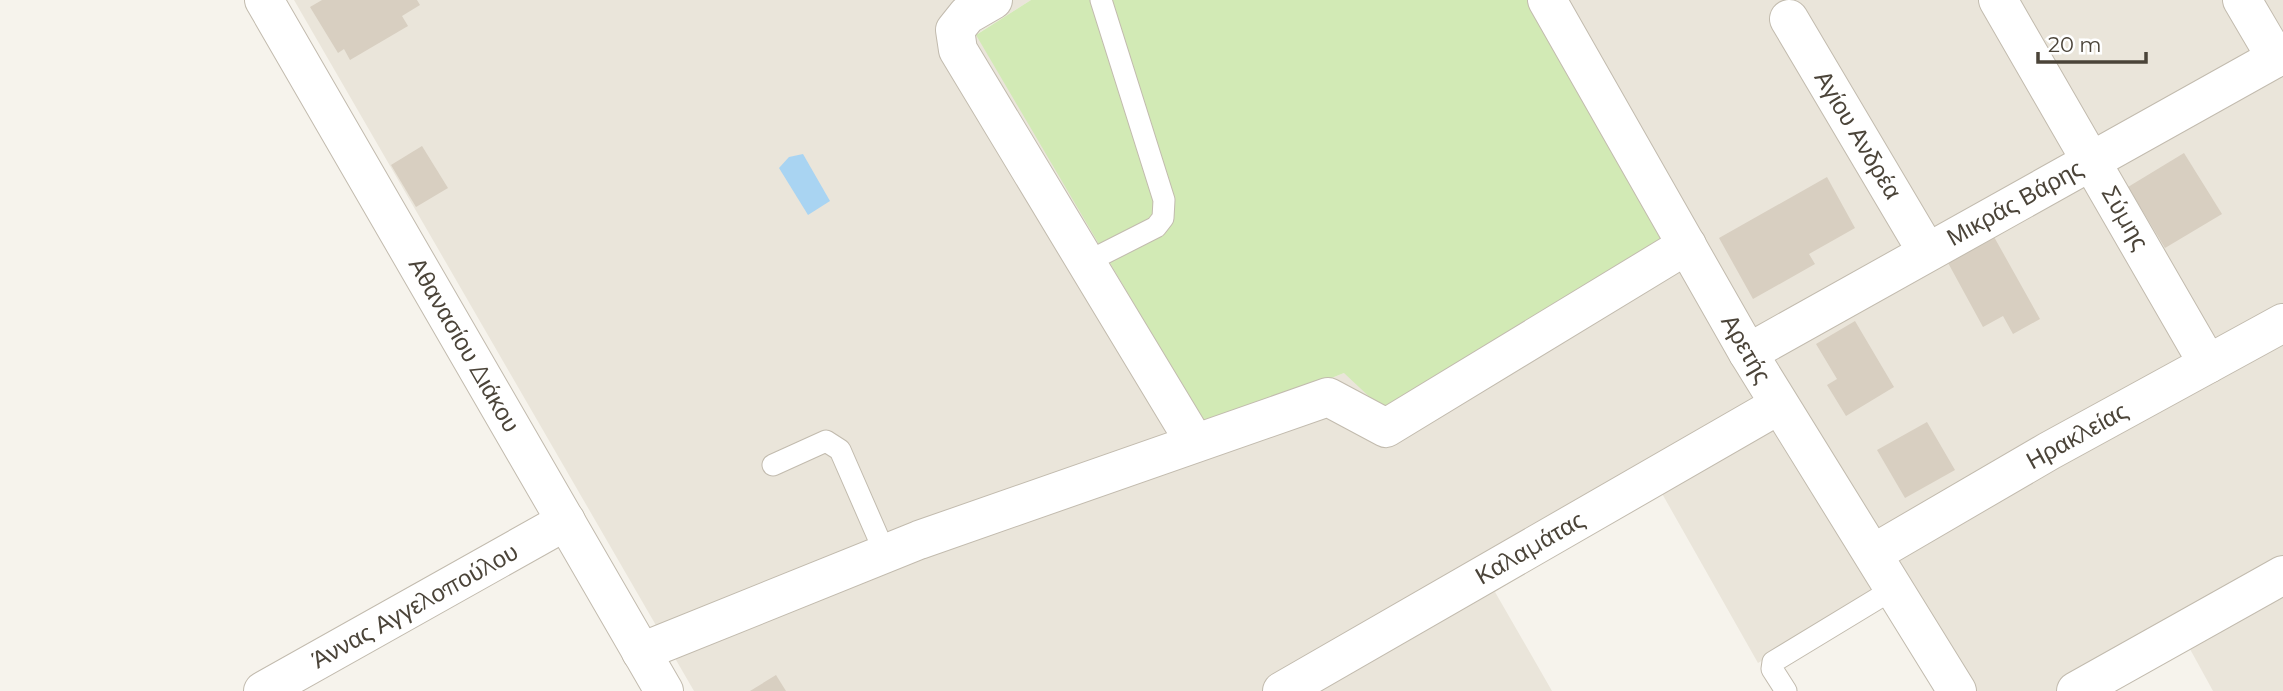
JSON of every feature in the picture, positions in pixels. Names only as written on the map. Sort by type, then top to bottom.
[{"type":"street","name":"Αθανασίου Διάκου","points":[[264,0],[664,691]]},
{"type":"street","points":[[993,0],[960,22],[955,30],[954,42],[1194,441]]},
{"type":"street","name":"Αρετής","points":[[1547,0],[1748,353],[1957,691]]},
{"type":"street","name":"Σύμης","points":[[1998,0],[2208,364]]},
{"type":"street","points":[[2242,0],[2279,56]]},
{"type":"street","name":"Αγίου Ανδρέα","points":[[1789,19],[1927,252]]},
{"type":"street","name":"Μικράς Βάρης","points":[[1748,353],[2279,56]]},
{"type":"street","points":[[641,652],[885,553],[1194,441],[1328,397],[1386,428],[1687,244]]},
{"type":"street","name":"Ηρακλείας","points":[[1874,553],[2049,451],[2283,323]]},
{"type":"street","name":"Καλαμάτας","points":[[1282,691],[1779,405]]},
{"type":"street","name":"Άννας Αγγελοπούλου","points":[[264,691],[566,521]]},
{"type":"street","points":[[2076,691],[2283,575]]},
{"type":"lane","points":[[1085,263],[1156,227],[1163,218],[1164,200],[1101,0]]},
{"type":"lane","points":[[773,465],[826,441],[832,442],[840,450],[885,553]]},
{"type":"lane","points":[[1786,691],[1772,669],[1773,662],[1895,588]]},
{"type":"shaded area","points":[[294,0],[1031,0],[977,34],[1207,428],[1344,373],[1530,0],[2283,0],[2283,691],[2213,691],[2185,640],[2096,691],[1945,691],[1888,585],[1758,663],[1660,490],[1495,592],[1552,691],[694,691]]},
{"type":"green space","points":[[1031,0],[1530,0],[1675,256],[1393,419],[1344,373],[1207,428],[976,35]]},
{"type":"water","points":[[803,154],[830,201],[808,215],[779,168],[789,157]]},
{"type":"building","points":[[322,0],[417,0],[420,5],[402,16],[408,26],[350,60],[344,49],[338,53],[310,7]]},
{"type":"building","points":[[422,146],[448,188],[416,207],[391,165]]},
{"type":"building","points":[[2184,153],[2222,214],[2165,248],[2128,187]]},
{"type":"building","points":[[1827,177],[1855,228],[1809,254],[1815,264],[1753,299],[1719,238]]},
{"type":"building","points":[[1993,235],[2040,319],[2013,334],[2003,316],[1983,327],[1947,261]]},
{"type":"building","points":[[1855,321],[1894,387],[1846,416],[1827,385],[1837,379],[1816,344]]},
{"type":"building","points":[[1927,422],[1955,470],[1905,498],[1877,450]]},
{"type":"building","points":[[776,675],[786,691],[750,691]]}]
